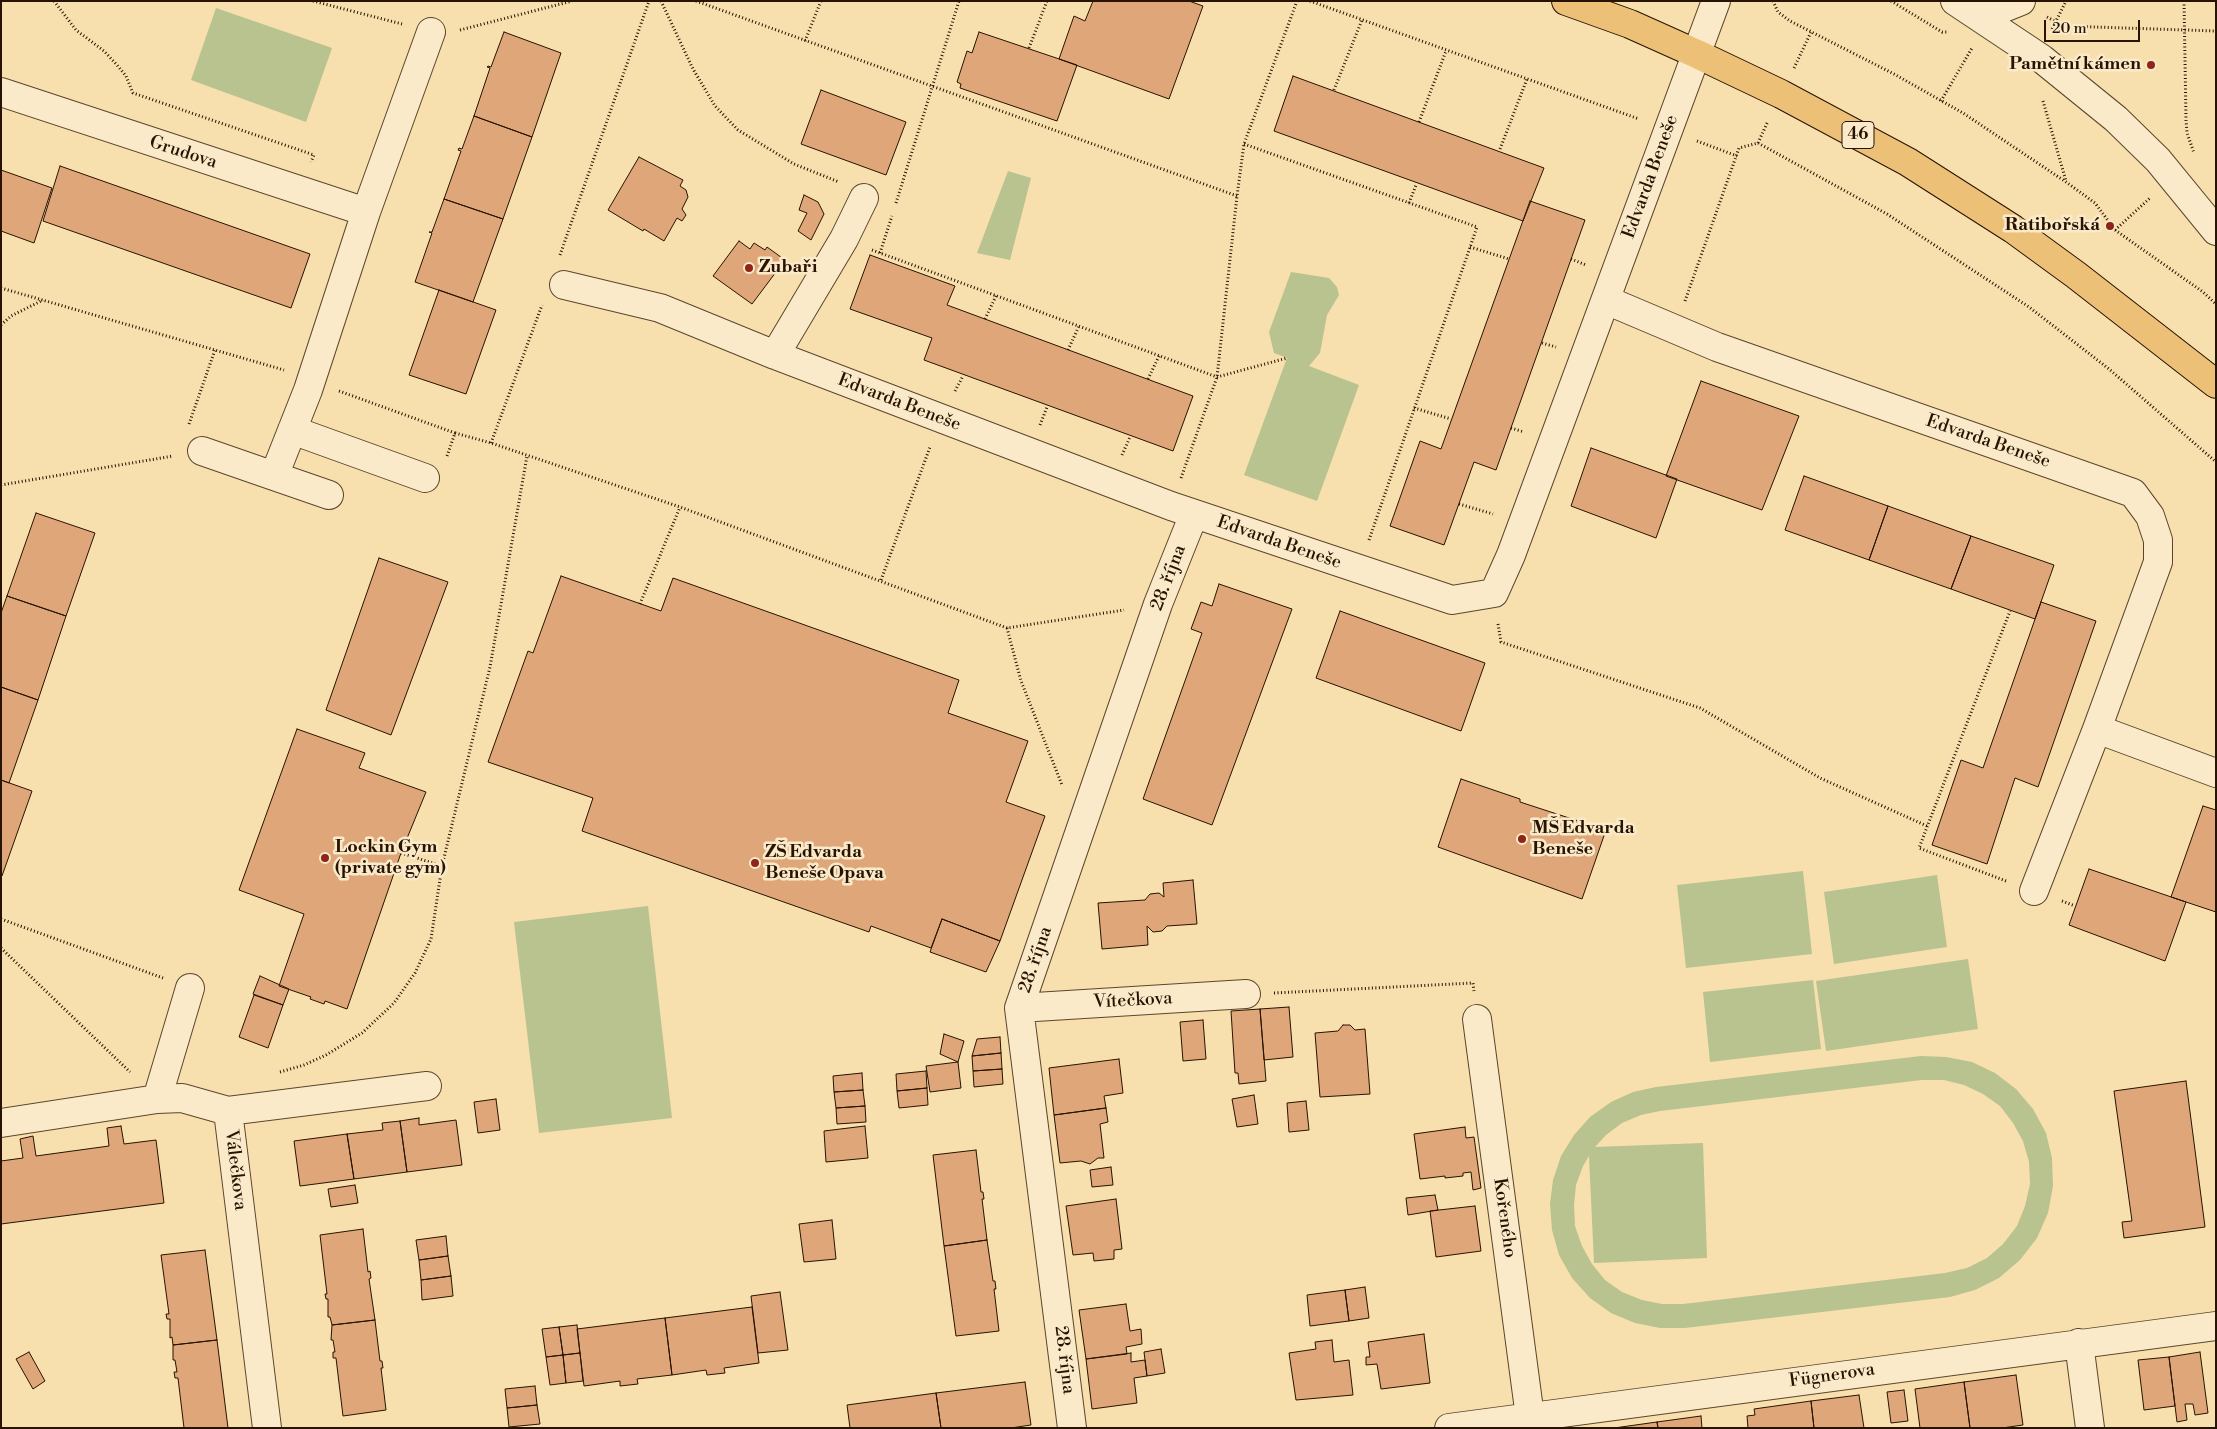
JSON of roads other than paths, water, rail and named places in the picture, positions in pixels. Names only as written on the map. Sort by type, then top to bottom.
[{"type":"main road","name":"46","points":[[1566,1],[1630,24],[1697,54],[1781,94],[1908,162],[2013,229],[2076,275],[2216,384]]},
{"type":"street","points":[[1697,54],[1716,1]]},
{"type":"street","points":[[1960,5],[1986,11],[2001,9],[2020,2]]},
{"type":"street","points":[[1960,5],[2042,59],[2116,119],[2172,178],[2216,231]]},
{"type":"street","points":[[274,476],[310,384],[366,212],[431,32]]},
{"type":"street","name":"Edvarda Beneše","points":[[555,283],[660,308],[775,355],[1182,510],[1360,570],[1452,600],[1494,593],[1511,555],[1697,54]]},
{"type":"street","name":"Grudova","points":[[1,92],[366,212]]},
{"type":"street","points":[[775,355],[844,239],[867,195]]},
{"type":"street","name":"Edvarda Beneše","points":[[1606,300],[1717,347],[2133,493],[2150,516],[2158,540],[2158,562],[2097,729],[2034,891]]},
{"type":"street","points":[[292,430],[425,478]]},
{"type":"street","points":[[202,451],[329,495]]},
{"type":"street","name":"28. října","points":[[1072,1428],[1019,1008],[1158,604],[1182,510]]},
{"type":"street","points":[[2097,729],[2216,772]]},
{"type":"street","points":[[157,1099],[190,988]]},
{"type":"street","name":"Vítečkova","points":[[1019,1008],[1246,994]]},
{"type":"street","name":"Kořeného","points":[[1477,1019],[1530,1417]]},
{"type":"street","name":"Válečkova","points":[[267,1428],[228,1111],[427,1086]]},
{"type":"street","points":[[1,1123],[157,1099],[182,1098],[228,1111]]},
{"type":"street","name":"Fügnerova","points":[[1449,1428],[2216,1326]]},
{"type":"street","points":[[2079,1343],[2090,1428]]},
{"type":"place","name":"Pamětní kámen","points":[[2151,65]]},
{"type":"place","name":"Ratibořská","points":[[2110,226]]},
{"type":"place","name":"Zubaři","points":[[749,268]]},
{"type":"place","name":"MŠ Edvarda Beneše","points":[[1522,839]]},
{"type":"place","name":"Lockin Gym (private gym)","points":[[325,858]]},
{"type":"place","name":"ZŠ Edvarda Beneše Opava","points":[[755,863]]}]
